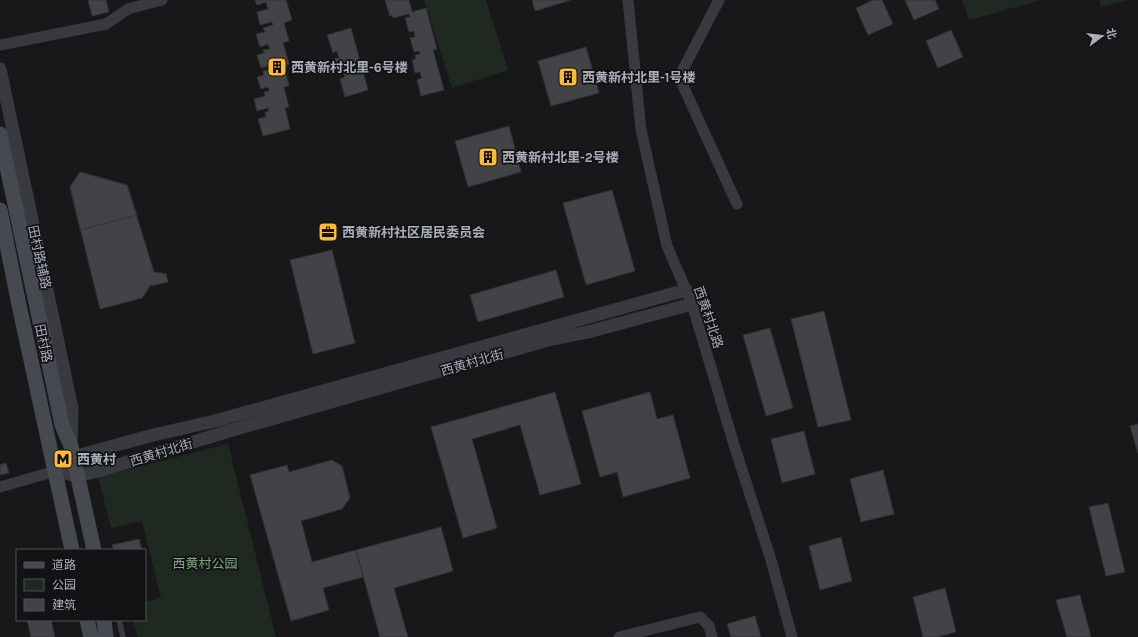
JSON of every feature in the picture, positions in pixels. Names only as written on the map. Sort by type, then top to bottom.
[{"type":"main road","name":"田村路","points":[[0,134],[62,425],[72,452],[94,549]]},
{"type":"main road","name":"田村路","points":[[0,210],[72,549]]},
{"type":"main road","points":[[87,621],[91,637]]},
{"type":"main road","points":[[104,621],[106,637]]},
{"type":"street","points":[[0,45],[106,24],[128,9],[162,0]]},
{"type":"street","name":"西黄村北路","points":[[628,0],[641,130],[666,246],[692,304],[735,448],[771,560],[792,637]]},
{"type":"street","points":[[719,0],[679,77],[737,204]]},
{"type":"street","name":"田村路辅路","points":[[0,69],[72,408],[72,452]]},
{"type":"street","name":"西黄村北街","points":[[686,290],[223,419],[72,452],[56,471],[77,476],[98,471],[229,431],[548,340],[588,332],[692,304]]},
{"type":"street","points":[[0,487],[56,471]]},
{"type":"street","points":[[619,637],[700,617],[709,626],[712,637]]},
{"type":"lane","points":[[119,621],[122,637]]},
{"type":"green space","points":[[424,0],[486,0],[508,70],[452,88]]},
{"type":"green space","points":[[962,0],[1041,0],[969,20]]},
{"type":"green space","points":[[1099,0],[1128,0],[1101,7]]},
{"type":"green space","name":"西黄村公园","points":[[228,444],[276,637],[138,637],[133,621],[146,621],[146,602],[161,598],[142,521],[111,528],[98,477]]},
{"type":"building","points":[[88,0],[106,0],[109,12],[92,16]]},
{"type":"building","name":"西黄新村北里-6号楼","points":[[255,0],[286,0],[292,20],[284,23],[289,41],[283,43],[289,64],[284,66],[289,86],[284,87],[289,107],[285,108],[290,129],[263,136],[258,119],[266,117],[265,112],[269,111],[268,108],[257,111],[254,99],[265,96],[264,92],[269,91],[268,87],[261,89],[257,77],[264,75],[263,71],[270,69],[269,66],[261,68],[257,55],[264,53],[263,50],[270,49],[268,44],[260,47],[256,34],[265,32],[263,28],[273,25],[272,22],[260,25],[257,12],[268,9],[266,2],[257,5]]},
{"type":"building","name":"西黄新村北里-6号楼","points":[[385,0],[409,0],[412,12],[426,8],[437,49],[433,50],[444,90],[421,96],[417,80],[422,78],[420,72],[415,73],[412,60],[416,59],[415,55],[420,54],[419,51],[414,52],[410,38],[415,37],[414,31],[409,32],[405,18],[410,17],[409,14],[393,18],[392,15],[390,16]]},
{"type":"building","points":[[532,0],[571,0],[535,11]]},
{"type":"building","points":[[873,0],[882,0],[893,24],[868,35],[856,8]]},
{"type":"building","points":[[905,0],[935,0],[939,9],[914,20]]},
{"type":"building","name":"西黄新村北里-6号楼","points":[[351,28],[368,90],[345,97],[340,79],[345,77],[343,71],[338,72],[334,59],[339,58],[337,51],[333,53],[327,35]]},
{"type":"building","points":[[951,30],[963,57],[938,68],[926,41]]},
{"type":"building","name":"西黄新村北里-1号楼","points":[[586,47],[599,93],[551,106],[538,61]]},
{"type":"building","name":"西黄新村北里-2号楼","points":[[509,126],[521,172],[468,187],[455,141]]},
{"type":"building","points":[[80,172],[127,185],[154,272],[166,274],[168,282],[150,286],[142,298],[100,309],[70,187]]},
{"type":"building","points":[[80,172],[127,185],[137,215],[80,230],[70,187]]},
{"type":"building","points":[[612,190],[635,271],[586,285],[563,203]]},
{"type":"building","points":[[332,250],[355,343],[313,354],[290,260]]},
{"type":"building","points":[[556,270],[564,297],[478,322],[470,295]]},
{"type":"building","points":[[824,311],[851,420],[818,427],[791,319]]},
{"type":"building","points":[[770,328],[793,408],[766,416],[743,335]]},
{"type":"building","points":[[555,392],[581,484],[540,495],[520,425],[472,439],[497,528],[463,538],[431,427]]},
{"type":"building","points":[[650,392],[657,419],[673,415],[690,478],[623,497],[617,472],[600,477],[582,411]]},
{"type":"building","points":[[1138,424],[1138,453],[1130,426]]},
{"type":"building","points":[[804,431],[815,474],[782,483],[771,439]]},
{"type":"building","points":[[332,460],[342,466],[350,498],[342,509],[301,521],[312,562],[356,550],[363,577],[323,588],[329,610],[291,621],[250,475],[287,465],[289,472]]},
{"type":"building","points":[[6,463],[9,473],[0,475],[0,465]]},
{"type":"building","points":[[883,470],[894,514],[861,522],[850,479]]},
{"type":"building","points":[[1108,503],[1125,572],[1106,576],[1089,507]]},
{"type":"building","points":[[441,527],[453,571],[394,588],[408,637],[380,637],[356,550]]},
{"type":"building","points":[[841,537],[852,581],[820,590],[809,546]]},
{"type":"building","points":[[139,539],[142,549],[114,549],[112,545]]},
{"type":"building","points":[[945,588],[956,632],[938,637],[923,637],[913,597]]},
{"type":"building","points":[[1080,595],[1091,637],[1067,637],[1056,600]]},
{"type":"building","points":[[755,616],[761,637],[731,637],[727,624]]},
{"type":"building","points":[[27,621],[51,621],[55,637],[31,637]]},
{"type":"place","name":"西黄新村北里-6号楼","points":[[277,67]]},
{"type":"place","name":"西黄新村北里-1号楼","points":[[568,77]]},
{"type":"place","name":"西黄新村北里-2号楼","points":[[488,157]]},
{"type":"place","name":"西黄新村社区居民委员会","points":[[328,232]]},
{"type":"place","name":"西黄村","points":[[63,459]]}]
